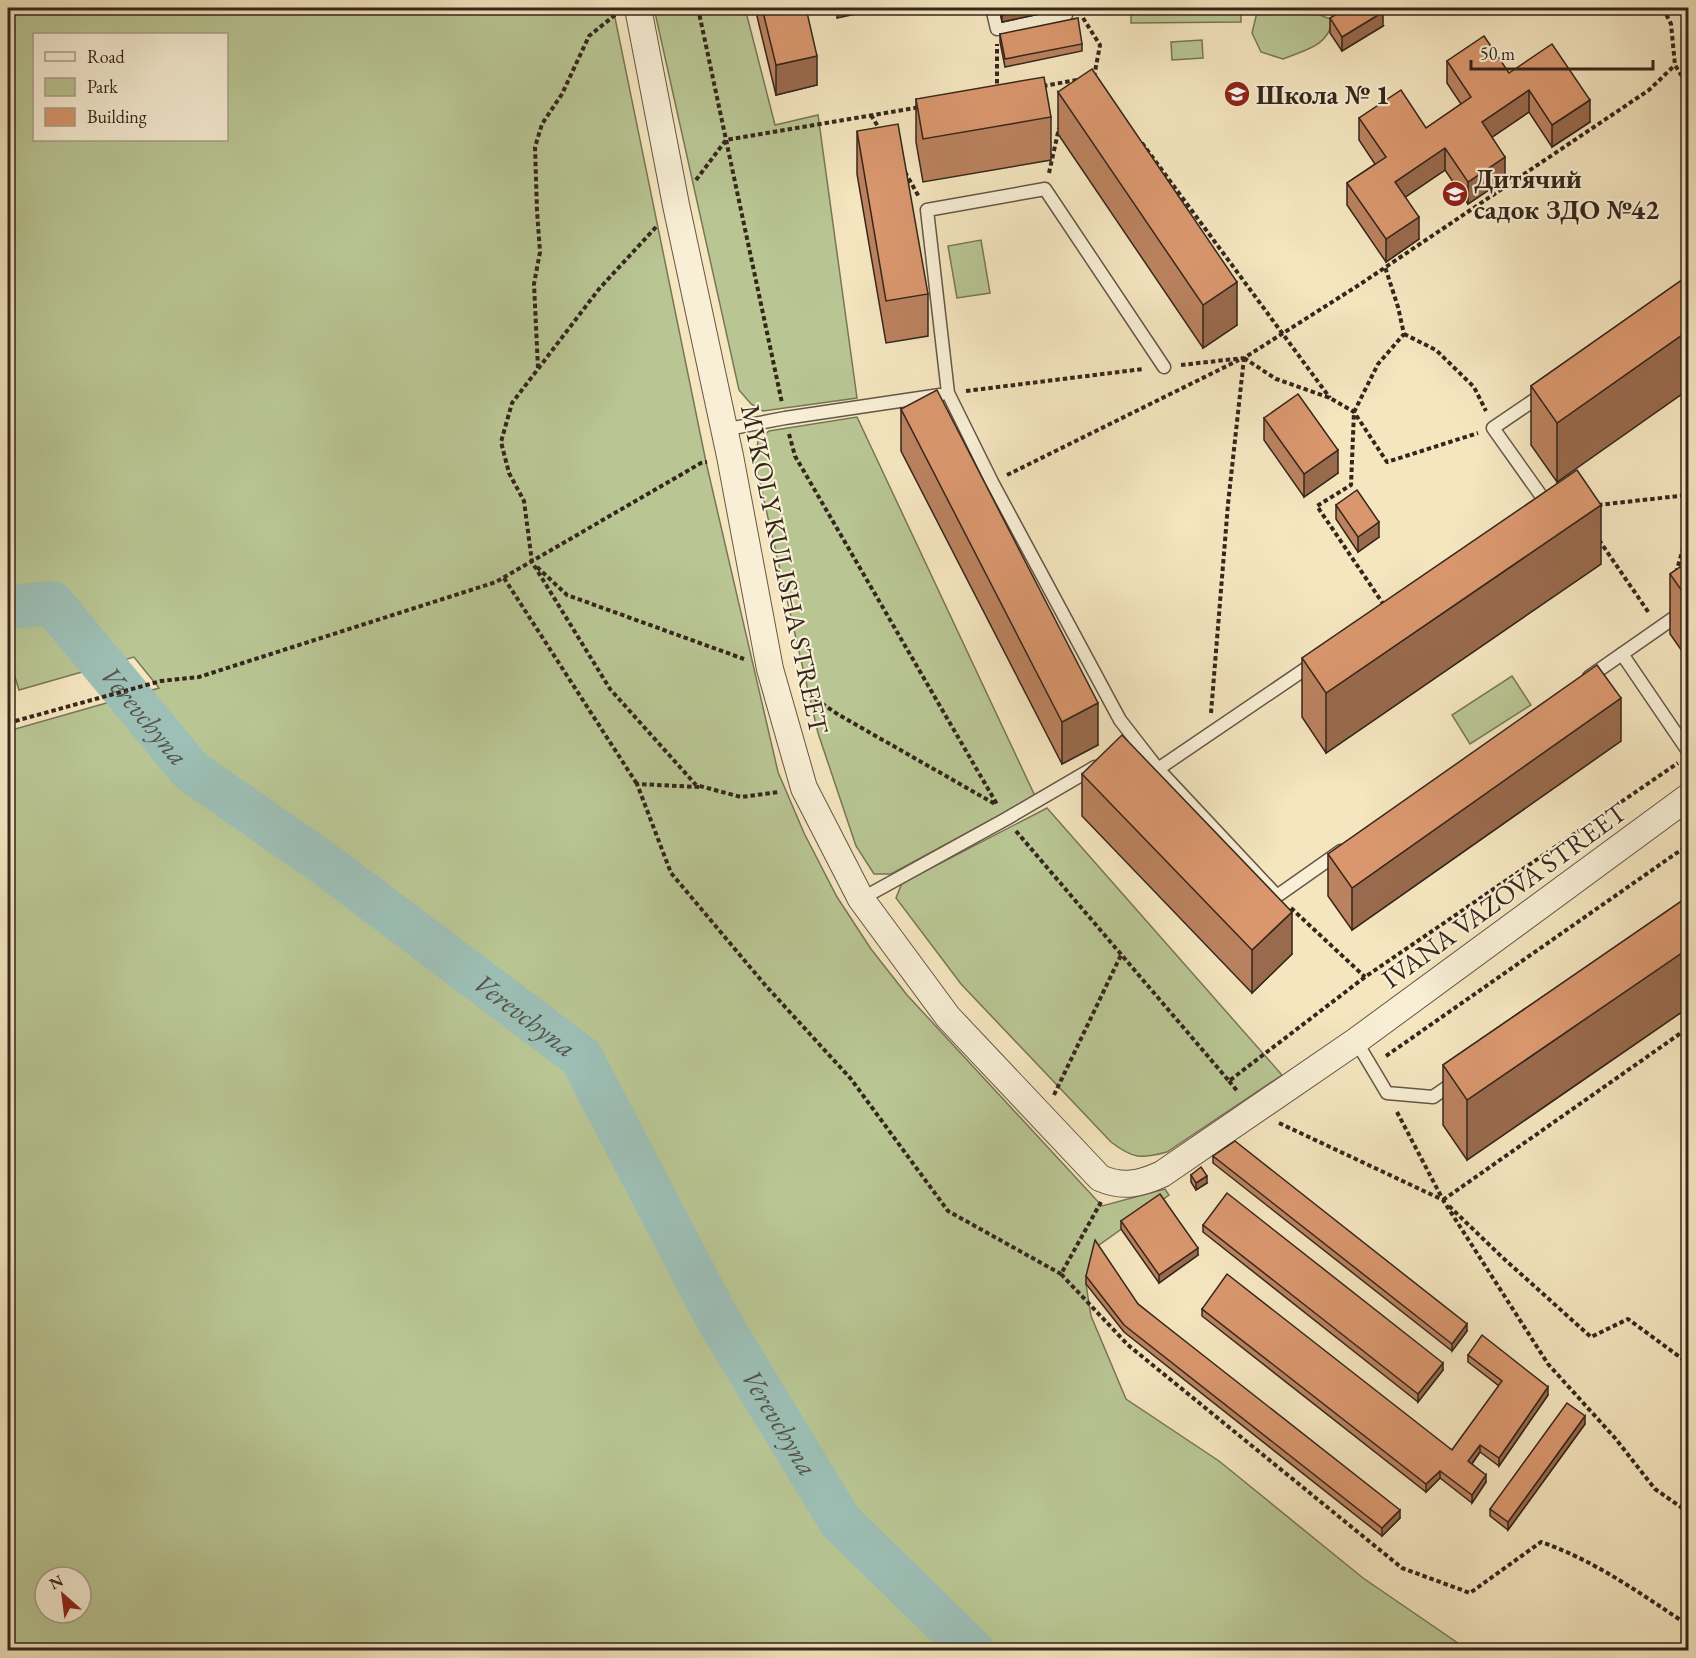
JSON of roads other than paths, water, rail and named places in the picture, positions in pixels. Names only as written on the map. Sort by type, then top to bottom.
[{"type":"street","name":"MYKOLY KULISHA STREET","points":[[638,8],[676,205],[730,456],[770,669],[804,788],[861,899],[948,1017],[1100,1178],[1112,1183],[1128,1185],[1162,1174],[1356,1041]]},
{"type":"street","name":"IVANA VAZOVA STREET","points":[[1356,1041],[1689,797]]},
{"type":"lane","points":[[992,8],[997,29],[1066,15]]},
{"type":"lane","points":[[1164,367],[1045,189],[927,210],[948,393],[992,482],[1132,745],[1277,896],[1354,842]]},
{"type":"lane","points":[[1537,510],[1547,504],[1493,428],[1552,387]]},
{"type":"lane","points":[[723,430],[948,393]]},
{"type":"lane","points":[[1574,688],[1689,608]]},
{"type":"lane","points":[[1622,654],[1685,755]]},
{"type":"lane","points":[[1158,770],[1323,657]]},
{"type":"lane","points":[[861,899],[1107,760]]},
{"type":"lane","points":[[1356,1041],[1387,1093],[1433,1097],[1462,1077]]},
{"type":"waterway","name":"Verevchyna","points":[[8,607],[52,603],[191,771],[325,864],[581,1057],[717,1318],[840,1521],[972,1650]]},
{"type":"place","name":"Школа № 1","points":[[1237,94]]},
{"type":"place","name":"Дитячий садок ЗДО №42","points":[[1455,194]]}]
